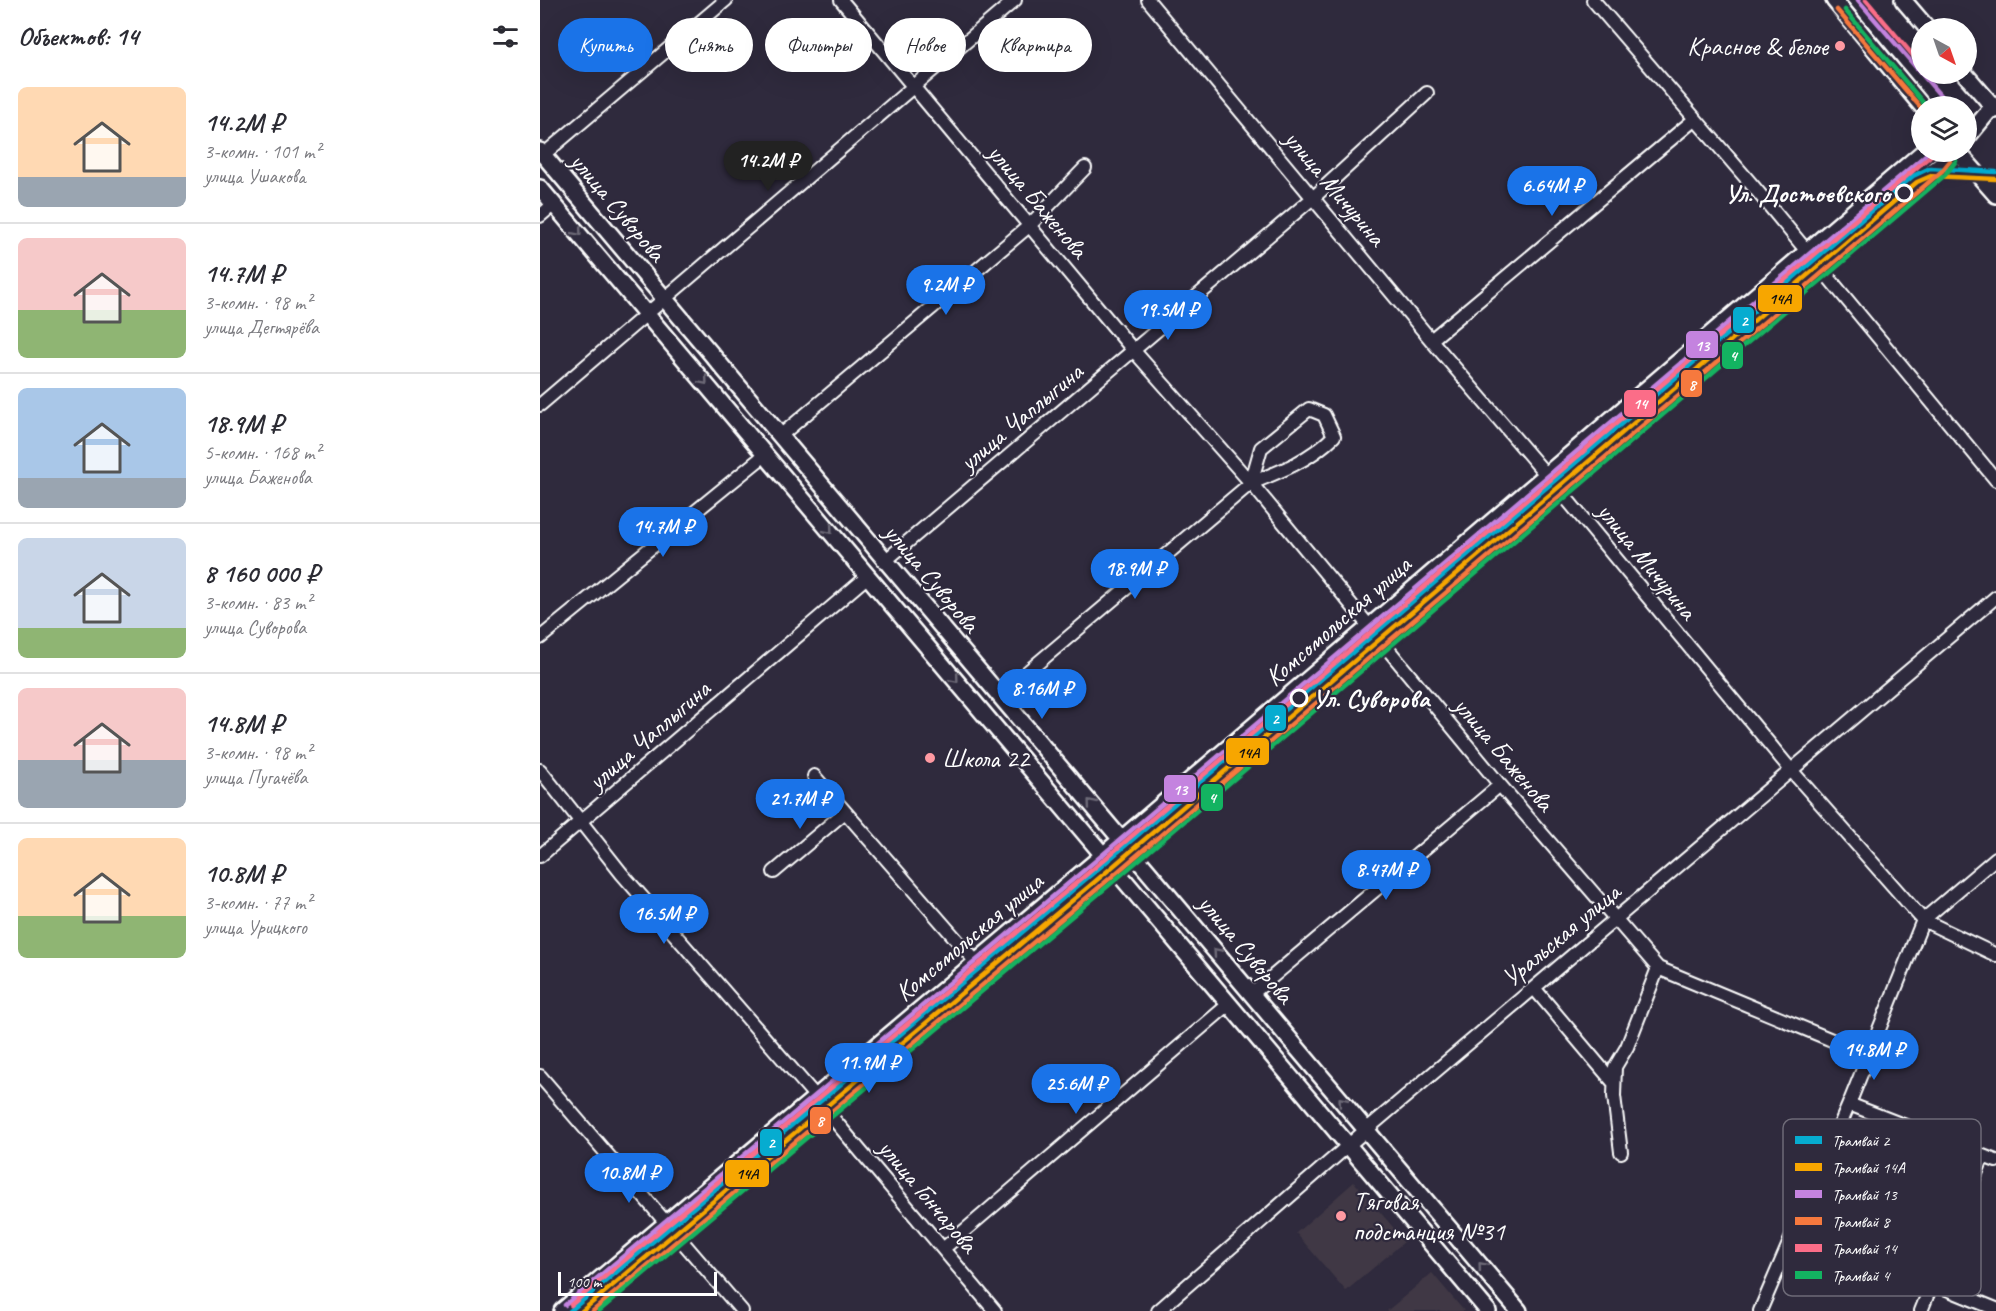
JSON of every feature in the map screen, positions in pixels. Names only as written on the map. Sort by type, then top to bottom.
[{"type":"main road","points":[[1834,0],[1914,96]]},
{"type":"main road","points":[[1903,0],[1918,18]]},
{"type":"main road","points":[[1974,84],[1995,107]]},
{"type":"main road","points":[[1977,116],[1995,107]]},
{"type":"main road","points":[[1977,126],[1995,107]]},
{"type":"main road","name":"улица Суворова","points":[[542,153],[1519,1311]]},
{"type":"main road","name":"Комсомольская улица","points":[[562,1311],[672,1228],[1108,861],[1121,839],[1911,162]]},
{"type":"main road","name":"Комсомольская улица","points":[[821,1103],[976,962],[1108,861],[1131,851],[1818,267],[1945,162]]},
{"type":"main road","points":[[1966,162],[1996,195]]},
{"type":"main road","name":"улица Суворова","points":[[540,188],[1488,1311]]},
{"type":"main road","name":"Комсомольская улица","points":[[585,1311],[672,1228]]},
{"type":"street","points":[[542,153],[726,0]]},
{"type":"street","name":"улица Баженова","points":[[841,0],[1134,351],[1251,483],[1500,785],[1659,968],[1868,1055]]},
{"type":"street","points":[[540,405],[1015,0]]},
{"type":"street","name":"улица Мичурина","points":[[1148,0],[1431,340],[1558,488],[1791,771],[1923,920],[1996,955]]},
{"type":"street","points":[[1593,0],[1807,251],[1996,480]]},
{"type":"street","name":"улица Чаплыгина","points":[[885,561],[1314,197],[1427,93]]},
{"type":"street","points":[[1431,340],[1695,119]]},
{"type":"street","points":[[780,436],[1029,226],[1085,168]]},
{"type":"street","points":[[540,216],[554,204]]},
{"type":"street","points":[[1000,696],[1251,483],[1287,469],[1316,453],[1334,436],[1324,415],[1309,409],[1261,448],[1251,483]]},
{"type":"street","points":[[540,638],[766,454]]},
{"type":"street","name":"улица Чаплыгина","points":[[540,856],[868,576]]},
{"type":"street","name":"Уральская улица","points":[[1158,1311],[1366,1130],[1996,597]]},
{"type":"street","name":"улица Гончарова","points":[[540,770],[580,823],[821,1103],[995,1311]]},
{"type":"street","points":[[814,776],[976,962]]},
{"type":"street","points":[[1253,993],[1500,785]]},
{"type":"street","points":[[774,872],[845,812]]},
{"type":"street","points":[[1843,1119],[1923,920],[1996,858]]},
{"type":"street","points":[[1621,1152],[1614,1083],[1615,1068],[1628,1047],[1659,968]]},
{"type":"street","points":[[1534,988],[1614,1083]]},
{"type":"street","points":[[944,1249],[1229,1004]]},
{"type":"street","points":[[540,1076],[742,1311]]},
{"type":"street","points":[[1849,1104],[1888,1119]]},
{"type":"street","points":[[1981,1161],[1983,1156],[1996,1161]]},
{"type":"street","points":[[1760,1311],[1783,1258]]},
{"type":"street","points":[[1921,1311],[1927,1296]]},
{"type":"street","points":[[1964,1296],[1996,1309]]},
{"type":"shaded area","points":[[1354,1182],[1405,1241],[1346,1291],[1296,1233]]},
{"type":"shaded area","points":[[1432,1273],[1464,1311],[1387,1311]]},
{"type":"tram line","name":"13","points":[[1858,0],[1941,96]]},
{"type":"tram line","name":"14","points":[[1866,0],[1911,53]]},
{"type":"tram line","name":"8","points":[[1837,10],[1911,96]]},
{"type":"tram line","name":"4","points":[[1845,10],[1918,96]]},
{"type":"tram line","name":"13","points":[[565,1305],[1094,862],[1917,162]]},
{"type":"tram line","name":"14","points":[[571,1305],[1093,869],[1923,162]]},
{"type":"tram line","name":"8","points":[[593,1311],[1109,879],[1942,171],[1949,162]]},
{"type":"tram line","name":"4","points":[[599,1311],[1108,886],[1945,175],[1955,162]]},
{"type":"tram line","name":"2","points":[[570,1311],[1099,868],[1913,176],[1930,168],[1996,172]]},
{"type":"tram line","name":"14А","points":[[582,1311],[1104,874],[1917,182],[1931,176],[1996,179]]},
{"type":"place","name":"Красное & белое","points":[[1840,46]]},
{"type":"place","name":"Ул. Достоевского","points":[[1904,193]]},
{"type":"place","name":"Ул. Суворова","points":[[1299,698]]},
{"type":"place","name":"Школа 22","points":[[930,758]]},
{"type":"place","name":"Тяговая подстанция №31","points":[[1341,1216]]}]
